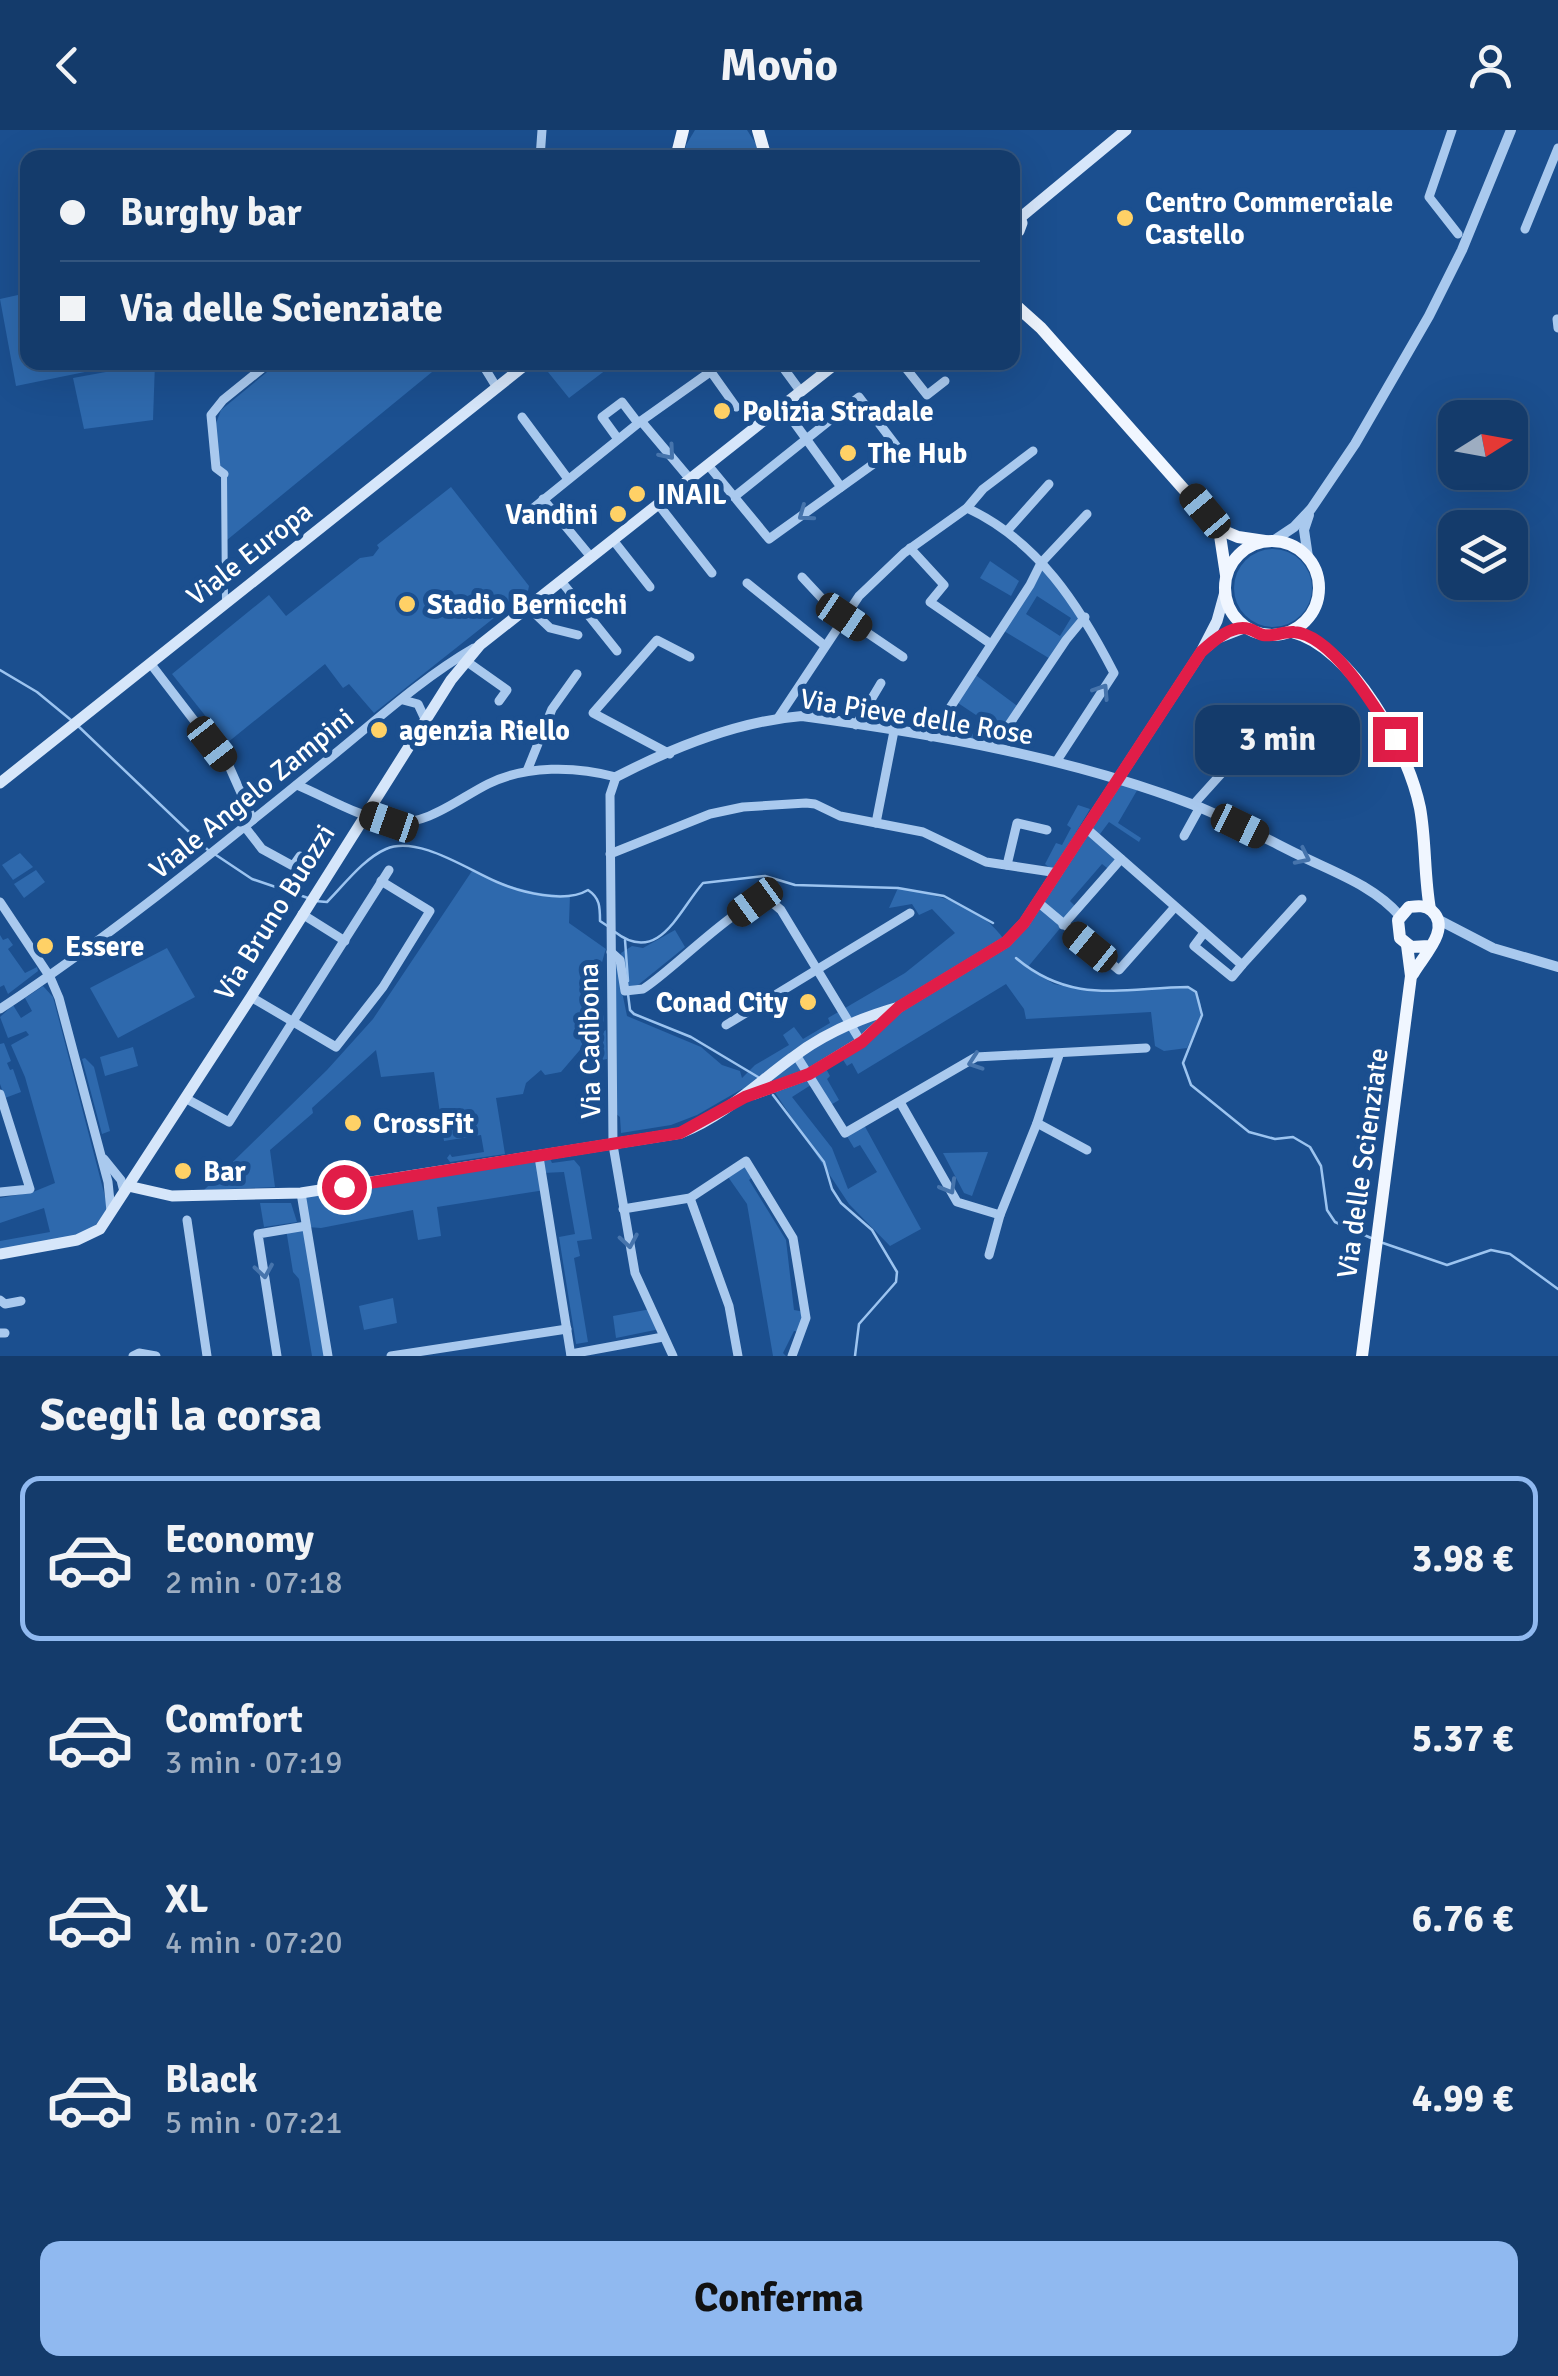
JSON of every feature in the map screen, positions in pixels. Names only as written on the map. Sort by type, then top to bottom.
[{"type":"main road","points":[[1020,213],[1126,130]]},
{"type":"main road","points":[[1020,309],[1220,528],[1238,538],[1290,544],[1308,558],[1320,583],[1314,610],[1316,630],[1323,645],[1366,694],[1395,739],[1420,809],[1424,875],[1434,927]]},
{"type":"main road","name":"Viale Europa","points":[[0,783],[519,370]]},
{"type":"main road","name":"Via Bruno Buozzi","points":[[110,1214],[425,720],[480,644],[828,370]]},
{"type":"main road","points":[[1220,528],[1233,614],[1246,627],[1263,635],[1292,632],[1323,645]]},
{"type":"main road","points":[[129,1185],[172,1196],[300,1193],[539,1157],[680,1133],[745,1097],[809,1074],[862,1042],[899,1007],[1006,942],[1039,903],[1201,652],[1217,620],[1233,562],[1242,552],[1269,541]]},
{"type":"main road","points":[[1292,632],[1314,610]]},
{"type":"main road","points":[[1201,652],[1215,639],[1246,627]]},
{"type":"main road","points":[[1424,875],[1408,910],[1434,927]]},
{"type":"main road","name":"Via delle Scienziate","points":[[1362,1356],[1411,976],[1407,945],[1397,929],[1408,910]]},
{"type":"main road","points":[[1407,945],[1416,948],[1434,927]]},
{"type":"main road","name":"Via delle Scienziate","points":[[1411,976],[1434,927]]},
{"type":"main road","points":[[745,1097],[796,1055],[850,1023],[899,1007]]},
{"type":"main road","points":[[0,1254],[91,1236],[110,1214]]},
{"type":"street","points":[[1103,150],[1114,130]]},
{"type":"street","points":[[1452,130],[1428,196],[1458,234]]},
{"type":"street","points":[[1269,541],[1294,527],[1311,509],[1355,444],[1462,250],[1510,130]]},
{"type":"street","points":[[1525,229],[1558,148]]},
{"type":"street","points":[[1558,319],[1558,328]]},
{"type":"street","points":[[225,604],[224,474],[216,468],[211,415],[260,370]]},
{"type":"street","points":[[486,370],[497,388]]},
{"type":"street","points":[[516,522],[703,370]]},
{"type":"street","points":[[709,370],[736,408]]},
{"type":"street","points":[[785,370],[800,392]]},
{"type":"street","points":[[907,370],[927,395],[945,381]]},
{"type":"street","points":[[708,465],[734,497],[770,539],[897,447],[859,397],[734,497]]},
{"type":"street","points":[[618,439],[602,416],[622,402],[690,479]]},
{"type":"street","points":[[783,406],[841,487]]},
{"type":"street","points":[[522,417],[568,480]]},
{"type":"street","points":[[778,718],[858,596],[910,548],[967,508],[983,490],[1033,451]]},
{"type":"street","points":[[1007,531],[1048,484]]},
{"type":"street","points":[[543,499],[591,556]]},
{"type":"street","points":[[658,504],[712,573]]},
{"type":"street","points":[[967,508],[1007,531],[1042,562],[1086,618],[1114,673],[1056,762]]},
{"type":"street","points":[[1308,558],[1304,530],[1311,509]]},
{"type":"street","points":[[931,737],[1042,562],[1087,514]]},
{"type":"street","points":[[613,540],[650,587]]},
{"type":"street","points":[[910,548],[944,585],[930,602],[991,644]]},
{"type":"street","points":[[802,576],[843,618],[903,657]]},
{"type":"street","points":[[560,581],[617,651]]},
{"type":"street","points":[[747,583],[824,645]]},
{"type":"street","points":[[528,607],[550,628],[578,635]]},
{"type":"street","points":[[994,747],[1066,640],[1086,618]]},
{"type":"street","points":[[670,754],[594,713],[658,640],[690,657]]},
{"type":"street","name":"Viale Angelo Zampini","points":[[0,1009],[50,977],[208,857],[402,700],[480,644]]},
{"type":"street","points":[[466,661],[507,690],[500,701]]},
{"type":"street","points":[[150,664],[229,766],[249,824],[269,854],[293,866],[300,856]]},
{"type":"street","points":[[527,771],[552,709],[577,674]]},
{"type":"street","points":[[856,724],[881,683]]},
{"type":"street","points":[[402,700],[418,704],[425,720]]},
{"type":"street","name":"Via Pieve delle Rose","points":[[616,778],[712,737],[778,718],[802,716],[856,724],[994,747],[1197,806],[1408,910]]},
{"type":"street","points":[[876,823],[894,731]]},
{"type":"street","points":[[1184,836],[1197,806],[1248,744]]},
{"type":"street","points":[[297,785],[389,822],[426,817],[492,782],[527,771],[616,778]]},
{"type":"street","name":"Via Cadibona","points":[[616,778],[610,794],[612,1145],[635,1272],[673,1356]]},
{"type":"street","points":[[610,854],[710,814],[743,806],[815,804],[840,816],[923,832],[986,862],[1058,873]]},
{"type":"street","points":[[1006,865],[1017,823],[1047,830]]},
{"type":"street","points":[[1087,828],[1242,965]]},
{"type":"street","points":[[1063,925],[1121,859]]},
{"type":"street","points":[[185,1098],[229,1122],[389,870]]},
{"type":"street","points":[[251,996],[336,1047],[383,987],[430,912],[381,881]]},
{"type":"street","points":[[611,947],[620,960],[625,991],[643,989],[761,898],[768,899],[781,910],[862,1042]]},
{"type":"street","points":[[1204,934],[1194,946],[1232,977],[1302,899]]},
{"type":"street","points":[[0,902],[50,977],[59,998],[108,1182],[110,1214]]},
{"type":"street","points":[[1039,903],[1118,970],[1174,908]]},
{"type":"street","points":[[304,910],[345,941]]},
{"type":"street","points":[[726,1025],[910,914]]},
{"type":"street","points":[[1434,927],[1454,930],[1493,948],[1558,967]]},
{"type":"street","points":[[796,1055],[845,1133],[976,1058],[1146,1048]]},
{"type":"street","points":[[989,1255],[1059,1055]]},
{"type":"street","points":[[0,1094],[30,1189],[0,1192]]},
{"type":"street","points":[[900,1102],[957,1202],[1000,1216]]},
{"type":"street","points":[[1037,1123],[1087,1150]]},
{"type":"street","points":[[100,1153],[129,1185]]},
{"type":"street","points":[[539,1157],[571,1355],[663,1337]]},
{"type":"street","points":[[623,1209],[690,1198],[746,1161],[794,1238],[806,1318],[792,1356]]},
{"type":"street","points":[[108,1182],[129,1185]]},
{"type":"street","points":[[300,1193],[328,1356]]},
{"type":"street","points":[[690,1198],[729,1306],[738,1356]]},
{"type":"street","points":[[187,1220],[207,1356]]},
{"type":"street","points":[[277,1356],[258,1234],[306,1226]]},
{"type":"street","points":[[0,1300],[5,1304],[22,1301]]},
{"type":"street","points":[[391,1356],[429,1353],[567,1328]]},
{"type":"street","points":[[133,1356],[156,1356]]},
{"type":"shaded area","points":[[695,130],[747,130],[757,150],[685,150]]},
{"type":"shaded area","points":[[20,295],[20,370],[95,370],[16,386],[0,299]]},
{"type":"shaded area","points":[[117,370],[155,370],[153,420],[84,429],[73,378]]},
{"type":"shaded area","points":[[270,370],[434,370],[227,540],[226,472],[220,468],[215,426],[221,410]]},
{"type":"shaded area","points":[[551,370],[606,370],[569,398],[548,372]]},
{"type":"shaded area","name":"Stadio Bernicchi","points":[[451,487],[529,586],[528,591],[374,713],[349,684],[343,688],[325,664],[227,743],[172,674],[269,595],[286,616],[360,558],[373,556],[377,545]]},
{"type":"shaded area","points":[[1273,549],[1288,552],[1300,561],[1309,573],[1309,603],[1300,615],[1288,624],[1273,627],[1258,624],[1246,615],[1237,603],[1234,588],[1237,573],[1246,561],[1258,552]]},
{"type":"shaded area","points":[[990,561],[1019,581],[1011,596],[980,578]]},
{"type":"shaded area","points":[[1041,563],[1085,617],[1052,660],[1004,631]],"holes":[[[1037,596],[1071,618],[1060,636],[1026,614]]]},
{"type":"shaded area","points":[[973,673],[1020,708],[994,747],[931,737],[949,710],[957,715],[953,723],[971,735],[974,732],[990,740],[997,729],[955,701]]},
{"type":"shaded area","points":[[1117,780],[1139,787],[1118,823],[1141,838],[1139,842],[1109,822],[1097,838],[1121,859],[1111,871],[1102,864],[1070,901],[1077,908],[1027,968],[1054,984],[1088,991],[1188,987],[1196,993],[1201,1008],[1187,1048],[1164,1051],[1155,1046],[1151,1012],[1026,1019],[1024,1009],[1006,984],[858,1074],[852,1063],[847,1066],[840,1055],[824,1065],[839,1100],[829,1106],[814,1083],[792,1097],[832,1148],[848,1189],[877,1172],[860,1145],[854,1148],[845,1133],[863,1123],[921,1229],[890,1246],[849,1204],[772,1088],[742,1089],[671,1125],[621,1133],[620,1117],[615,1113],[616,962],[627,1016],[701,1047],[722,1065],[740,1071],[742,1078],[755,1065],[789,1045],[783,1035],[794,1027],[803,1039],[830,1023],[828,1018],[905,973],[955,933],[932,909],[919,915],[912,904],[889,908],[898,888],[944,898],[971,910],[1005,941]]},
{"type":"shaded area","points":[[1078,805],[1090,809],[1053,871],[1045,864],[1056,843],[1062,845]]},
{"type":"shaded area","points":[[20,853],[33,867],[13,880],[2,865]]},
{"type":"shaded area","points":[[36,870],[45,882],[24,898],[14,884]]},
{"type":"shaded area","points":[[472,871],[520,889],[570,895],[569,923],[606,949],[598,993],[603,1023],[561,1072],[545,1075],[541,1070],[526,1083],[523,1094],[496,1098],[505,1154],[450,1162],[450,1154],[452,1157],[484,1152],[481,1135],[444,1141],[434,1072],[381,1077],[376,1050],[270,1150],[275,1187],[204,1190],[327,1070],[373,1019]]},
{"type":"shaded area","points":[[675,930],[685,947],[638,985],[627,987],[621,953],[632,946],[643,948]]},
{"type":"shaded area","points":[[0,935],[13,945],[8,949],[25,973],[37,967],[38,971],[8,994],[4,985],[0,987]]},
{"type":"shaded area","points":[[167,948],[195,997],[118,1038],[90,988]]},
{"type":"shaded area","points":[[43,986],[53,997],[108,1208],[92,1230],[76,1237],[0,1250],[0,1241],[50,1232],[44,1208],[0,1223],[0,1198],[55,1183],[25,1077],[11,1045],[29,1035],[26,1031],[8,1038],[0,1017],[13,1005],[21,1018],[32,1011],[25,998]]},
{"type":"shaded area","points":[[606,1030],[607,1059],[583,1064],[595,1058],[593,1039]]},
{"type":"shaded area","points":[[4,1043],[11,1061],[7,1063],[21,1092],[5,1098],[0,1084],[0,1044]]},
{"type":"shaded area","points":[[133,1047],[138,1066],[105,1076],[100,1057]]},
{"type":"shaded area","points":[[82,1059],[94,1067],[110,1131],[102,1134]]},
{"type":"shaded area","points":[[988,1152],[972,1196],[964,1193],[943,1153]]},
{"type":"shaded area","points":[[548,1155],[552,1163],[574,1160],[580,1167],[592,1239],[577,1241],[580,1256],[574,1258],[588,1342],[576,1344],[559,1237],[575,1234],[564,1172],[542,1173],[545,1190],[437,1207],[441,1236],[418,1240],[413,1210],[321,1228],[307,1227],[328,1356],[312,1356],[286,1229],[306,1226],[301,1193]]},
{"type":"shaded area","points":[[746,1161],[755,1175],[749,1180],[786,1240],[794,1310],[805,1312],[800,1332],[794,1331],[783,1353],[786,1356],[773,1356],[747,1204],[726,1174]]},
{"type":"shaded area","points":[[260,1203],[291,1203],[297,1222],[264,1227]]},
{"type":"shaded area","points":[[393,1298],[397,1323],[364,1330],[359,1306]]},
{"type":"shaded area","points":[[651,1309],[660,1329],[616,1338],[613,1316]]},
{"type":"waterway","points":[[0,670],[37,692],[71,720]]},
{"type":"waterway","points":[[77,725],[209,851]]},
{"type":"waterway","points":[[315,901],[327,902],[378,853],[399,846],[413,847],[530,893],[567,896],[588,890],[598,903],[600,921],[609,927]]},
{"type":"waterway","points":[[216,855],[252,879],[308,898]]},
{"type":"waterway","points":[[615,932],[630,941],[656,939],[703,883],[765,876],[795,885],[898,888],[944,896],[993,923]]},
{"type":"waterway","points":[[625,940],[628,981]]},
{"type":"waterway","points":[[1016,958],[1037,973],[1077,988],[1119,991],[1188,987],[1196,992],[1202,1015],[1183,1063],[1191,1085],[1249,1132],[1275,1139],[1293,1137],[1310,1147],[1321,1166],[1327,1210],[1335,1222],[1371,1238]]},
{"type":"waterway","points":[[628,994],[634,1014],[691,1037],[758,1077]]},
{"type":"waterway","points":[[773,1095],[824,1162],[841,1203],[872,1230],[897,1272],[896,1282],[859,1324],[855,1356]]},
{"type":"waterway","points":[[1383,1243],[1447,1265],[1491,1250],[1510,1254],[1558,1289]]},
{"type":"place","name":"Centro Commerciale Castello","points":[[1125,218]]},
{"type":"place","name":"Polizia Stradale","points":[[722,411]]},
{"type":"place","name":"The Hub","points":[[848,453]]},
{"type":"place","name":"INAIL","points":[[637,494]]},
{"type":"place","name":"Vandini","points":[[618,514]]},
{"type":"place","name":"Stadio Bernicchi","points":[[407,604]]},
{"type":"place","name":"agenzia Riello","points":[[379,730]]},
{"type":"place","name":"Essere","points":[[45,946]]},
{"type":"place","name":"Conad City","points":[[808,1002]]},
{"type":"place","name":"CrossFit","points":[[353,1123]]},
{"type":"place","name":"Bar","points":[[183,1171]]},
{"type":"route","points":[[344,1187],[680,1133],[745,1097],[809,1074],[862,1042],[899,1007],[1006,942],[1024,923],[1201,652],[1232,631],[1246,627],[1272,636],[1292,632],[1323,645],[1366,694],[1395,739]]}]
